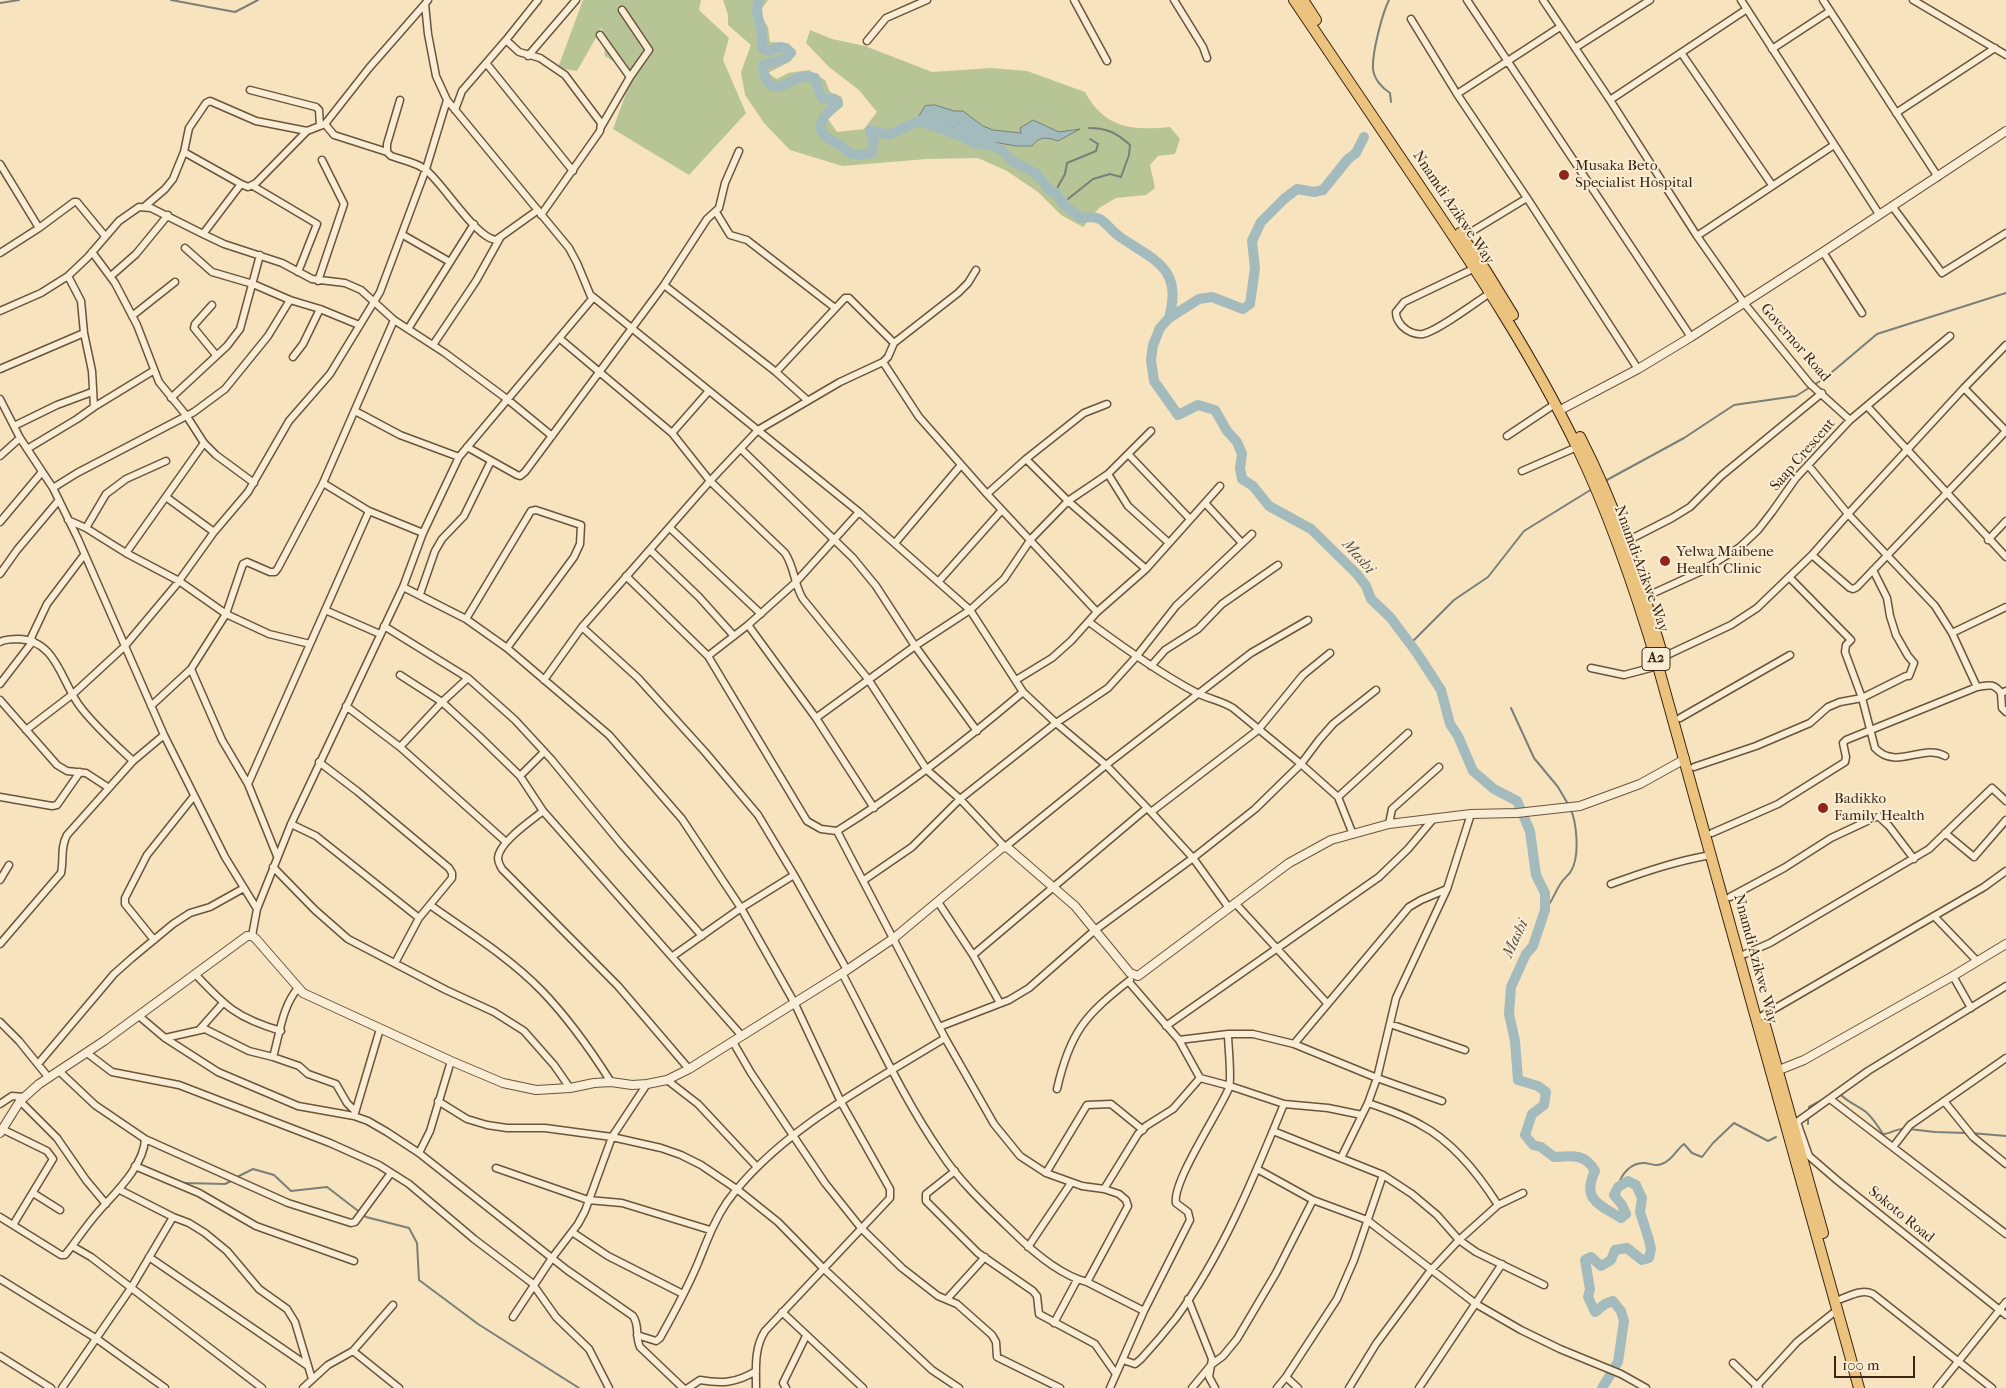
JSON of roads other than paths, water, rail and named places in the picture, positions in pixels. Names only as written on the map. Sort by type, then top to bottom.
[{"type":"highway","name":"Nnamdi Azikwe Way","points":[[1294,0],[1330,47],[1486,272],[1538,358],[1621,552],[1680,718],[1694,767],[1762,1016],[1774,1072],[1859,1388]]},
{"type":"highway","name":"Nnamdi Azikwe Way","points":[[1303,0],[1330,47],[1475,268],[1559,408],[1594,467],[1625,542],[1645,596],[1685,759],[1712,856],[1866,1388]]},
{"type":"street","points":[[455,110],[462,91],[538,0]]},
{"type":"street","points":[[528,56],[576,0]]},
{"type":"street","points":[[867,41],[886,18],[927,0]]},
{"type":"street","points":[[1074,0],[1107,61]]},
{"type":"street","points":[[1174,0],[1203,47],[1207,58]]},
{"type":"street","points":[[1467,0],[1690,337]]},
{"type":"street","name":"Governor Road","points":[[1543,0],[1697,236],[1744,303],[1816,388],[1850,420]]},
{"type":"street","points":[[1575,48],[1650,0]]},
{"type":"street","points":[[1741,0],[1879,214]]},
{"type":"street","points":[[1823,0],[1938,177]]},
{"type":"street","points":[[1913,0],[2006,56]]},
{"type":"street","points":[[427,2],[428,34],[436,76],[447,100],[569,248],[592,296],[708,392],[859,512],[970,610],[1023,692],[1106,765],[1193,858],[1232,905],[1327,1003]]},
{"type":"street","points":[[253,186],[307,131],[322,125],[427,2]]},
{"type":"street","points":[[250,90],[316,107],[322,125],[334,135],[387,152],[391,156],[426,169],[474,224],[490,239],[496,240],[540,213],[573,171],[630,77],[649,50],[622,10]]},
{"type":"street","points":[[1610,100],[1747,10]]},
{"type":"street","points":[[1772,49],[1830,11]]},
{"type":"street","points":[[1411,19],[1457,94],[1638,369]]},
{"type":"street","points":[[1457,94],[1560,27]]},
{"type":"street","points":[[600,35],[630,77]]},
{"type":"street","points":[[506,40],[519,52],[540,58],[564,75],[601,123],[601,127]]},
{"type":"street","points":[[1896,113],[1995,48]]},
{"type":"street","points":[[1682,54],[1772,185]]},
{"type":"street","points":[[486,63],[573,171]]},
{"type":"street","points":[[387,152],[387,144],[400,100]]},
{"type":"street","points":[[26,730],[73,694],[124,647],[179,581],[214,532],[254,483],[289,421],[330,374],[359,325],[374,304],[403,236],[447,100]]},
{"type":"street","points":[[0,311],[42,293],[68,276],[130,212],[144,207],[165,189],[173,179],[184,152],[190,128],[206,103],[210,101],[256,121],[307,131]]},
{"type":"street","points":[[1507,436],[1638,369],[1823,252],[2006,131]]},
{"type":"street","points":[[1697,236],[1834,146]]},
{"type":"street","points":[[467,447],[520,476],[632,329],[664,285],[707,219],[720,208],[722,192],[738,151]]},
{"type":"street","points":[[184,152],[241,184],[248,187],[253,186],[317,224],[298,272]]},
{"type":"street","points":[[318,280],[344,204],[322,160]]},
{"type":"street","points":[[0,164],[39,228]]},
{"type":"street","points":[[202,234],[241,184]]},
{"type":"street","points":[[1471,232],[1527,198]]},
{"type":"street","points":[[0,254],[77,202],[105,236]]},
{"type":"street","points":[[1892,206],[1942,273],[2006,233]]},
{"type":"street","points":[[144,207],[168,215],[202,234],[282,263],[318,280],[353,286],[361,290],[374,304],[394,320],[433,345],[507,399],[552,436]]},
{"type":"street","points":[[716,212],[730,235],[747,240],[835,308]]},
{"type":"street","points":[[111,276],[136,254],[168,215]]},
{"type":"street","points":[[408,329],[474,224]]},
{"type":"street","points":[[403,236],[450,262]]},
{"type":"street","points":[[433,345],[476,281],[501,237]]},
{"type":"street","points":[[185,248],[212,272],[253,284],[290,300],[320,309],[359,325]]},
{"type":"street","points":[[92,252],[111,276],[132,316],[153,371],[171,398],[186,415],[204,443],[216,455],[254,483]]},
{"type":"street","points":[[1823,252],[1862,313]]},
{"type":"street","points":[[171,398],[216,356],[240,329],[260,255]]},
{"type":"street","points":[[1475,268],[1404,302],[1396,312],[1398,321],[1411,332],[1418,334],[1427,333],[1490,293]]},
{"type":"street","points":[[544,680],[582,627],[710,481],[758,430],[840,382],[883,362],[888,357],[894,343],[958,293],[968,284],[976,270]]},
{"type":"street","points":[[68,276],[81,301],[84,333],[92,371],[94,407]]},
{"type":"street","points":[[132,316],[175,282]]},
{"type":"street","points":[[664,285],[776,372],[807,400]]},
{"type":"street","points":[[252,936],[257,909],[291,824],[403,587],[423,533],[459,457],[591,302],[592,296]]},
{"type":"street","points":[[776,372],[845,298],[849,298],[894,343]]},
{"type":"street","points":[[53,488],[77,473],[194,412],[226,389],[268,336],[290,300]]},
{"type":"street","points":[[212,306],[194,328],[216,356]]},
{"type":"street","points":[[293,357],[303,344],[320,309]]},
{"type":"street","points":[[151,706],[191,669],[226,614],[242,566],[247,562],[270,572],[275,572],[322,483],[394,320]]},
{"type":"street","points":[[0,369],[84,333]]},
{"type":"street","name":"Saap Crescent","points":[[1645,596],[1702,571],[1740,547],[1758,530],[1784,492],[1850,420],[1950,336]]},
{"type":"street","points":[[559,338],[672,433],[710,481],[785,554],[791,562],[803,599],[868,679],[927,770],[960,799],[1005,847],[1076,906],[1166,1026],[1179,1040],[1200,1078],[1284,1104],[1320,1107],[1362,1115]]},
{"type":"street","points":[[1591,668],[1624,676],[1660,661],[1731,625],[1757,608],[1812,555],[1964,388],[2006,345]]},
{"type":"street","points":[[883,362],[919,417],[987,494],[1097,612]]},
{"type":"street","points":[[27,449],[77,420],[94,407],[153,371]]},
{"type":"street","points":[[1625,542],[1690,507],[1816,388]]},
{"type":"street","points":[[1812,555],[1853,589],[1857,587],[2006,431],[1964,388]]},
{"type":"street","points":[[14,426],[57,405],[92,392]]},
{"type":"street","points":[[672,433],[708,392]]},
{"type":"street","points":[[0,401],[20,438],[53,488],[164,735],[225,856],[257,909]]},
{"type":"street","points":[[987,494],[1026,459],[1084,413],[1107,404]]},
{"type":"street","points":[[1867,406],[1906,451],[2006,557]]},
{"type":"street","points":[[355,411],[400,434],[459,457]]},
{"type":"street","points":[[816,718],[868,679],[970,610],[1004,580],[1030,539],[1068,501],[1108,474],[1151,431]]},
{"type":"street","points":[[0,456],[20,438]]},
{"type":"street","points":[[126,552],[204,443]]},
{"type":"street","points":[[1522,471],[1577,447]]},
{"type":"street","points":[[741,449],[853,558],[876,586],[977,731]]},
{"type":"street","points":[[1129,455],[1190,519]]},
{"type":"street","points":[[1026,459],[1068,501],[1146,568]]},
{"type":"street","points":[[86,528],[106,494],[126,479],[166,461]]},
{"type":"street","points":[[420,594],[435,551],[442,539],[464,516],[491,461]]},
{"type":"street","points":[[895,543],[961,465]]},
{"type":"street","points":[[1808,465],[1848,514],[1936,606],[1952,634],[1977,687]]},
{"type":"street","points":[[0,522],[42,472]]},
{"type":"street","points":[[1108,474],[1128,506],[1169,543]]},
{"type":"street","points":[[322,483],[370,511],[423,533]]},
{"type":"street","points":[[1016,680],[1052,658],[1097,612],[1146,568],[1220,486]]},
{"type":"street","points":[[166,496],[214,532]]},
{"type":"street","points":[[0,574],[17,550],[59,500]]},
{"type":"street","points":[[1205,503],[1242,543]]},
{"type":"street","points":[[466,619],[531,511],[536,510],[581,525],[580,544],[574,557],[507,648]]},
{"type":"street","points":[[939,581],[1002,510]]},
{"type":"street","points":[[248,784],[370,511]]},
{"type":"street","points":[[708,656],[748,625],[796,582],[859,512]]},
{"type":"street","points":[[68,520],[86,528],[179,581],[226,614],[269,634],[310,644]]},
{"type":"street","points":[[1988,540],[2006,521]]},
{"type":"street","points":[[670,528],[761,614]]},
{"type":"street","points":[[864,880],[912,847],[960,799],[1056,723],[1108,688],[1136,658],[1176,606],[1252,534]]},
{"type":"street","points":[[650,550],[699,596],[734,636]]},
{"type":"street","points":[[0,684],[31,640],[47,604],[84,555]]},
{"type":"street","points":[[1151,666],[1174,644],[1198,629],[1222,604],[1278,565]]},
{"type":"street","points":[[1694,767],[1756,746],[1810,723],[1828,707],[1840,702],[1862,698],[1909,676],[1914,663],[1896,635],[1887,598],[1873,570]]},
{"type":"street","points":[[626,576],[708,656],[807,821],[820,829],[837,831],[874,808],[927,770],[1023,692]]},
{"type":"street","points":[[1788,577],[1851,640],[1846,645],[1845,652],[1862,698],[1875,748],[1881,755],[1890,758],[1930,752],[1945,756]]},
{"type":"street","points":[[403,587],[466,619],[507,648],[609,735],[682,819],[742,908],[794,1002],[840,1102],[890,1190],[890,1198],[782,1312],[760,1340],[757,1350],[756,1388]]},
{"type":"street","points":[[1952,634],[2006,607]]},
{"type":"street","points":[[325,610],[380,634]]},
{"type":"street","points":[[252,936],[263,946],[303,993],[503,1083],[536,1090],[570,1088],[594,1083],[611,1082],[632,1085],[667,1080],[733,1042],[894,938],[1106,765],[1251,653],[1308,620]]},
{"type":"street","points":[[1089,622],[1136,658],[1199,694],[1225,703],[1301,764],[1338,797],[1352,832]]},
{"type":"street","points":[[748,625],[816,718],[874,808]]},
{"type":"street","points":[[384,626],[468,678],[515,720],[702,936]]},
{"type":"street","points":[[582,627],[638,678],[705,752],[758,815],[794,875],[893,1070],[941,1153],[955,1171],[983,1203],[1028,1247],[1077,1280],[1087,1282],[1144,1311]]},
{"type":"street","points":[[0,641],[31,640],[44,648],[54,660],[80,707],[133,761]]},
{"type":"street","points":[[973,955],[1054,886],[1149,810],[1258,730],[1297,681],[1330,653]]},
{"type":"street","points":[[1680,718],[1790,655]]},
{"type":"street","points":[[191,669],[222,740],[248,784],[278,856]]},
{"type":"street","points":[[400,676],[442,702],[520,776],[543,811],[742,1036]]},
{"type":"street","points":[[400,748],[442,702],[468,678]]},
{"type":"street","points":[[1712,833],[1778,804],[1845,762],[1844,741],[1977,687],[1991,685],[2004,692],[2002,708],[2006,712]]},
{"type":"street","points":[[939,1028],[1009,1000],[1029,988],[1095,930],[1193,858],[1255,809],[1301,764],[1333,724],[1376,690]]},
{"type":"street","points":[[0,700],[57,765],[67,770],[86,773],[109,788]]},
{"type":"street","points":[[346,706],[400,748],[506,842]]},
{"type":"street","points":[[1338,797],[1408,733]]},
{"type":"street","points":[[0,944],[61,872],[61,850],[67,835],[133,761],[164,735]]},
{"type":"street","points":[[520,776],[544,752]]},
{"type":"street","points":[[1057,1088],[1063,1062],[1079,1029],[1098,1006],[1289,863],[1310,850],[1352,832],[1389,824],[1471,814],[1517,813],[1580,806],[1640,784],[1685,759]]},
{"type":"street","points":[[319,762],[358,791],[451,870],[452,878],[420,918],[394,963]]},
{"type":"street","points":[[1389,824],[1392,809],[1439,767]]},
{"type":"street","points":[[0,797],[52,806],[57,805],[80,772]]},
{"type":"street","points":[[1745,954],[1770,943],[1914,860],[1929,849],[1992,788],[2006,801]]},
{"type":"street","points":[[154,940],[124,901],[147,854],[194,796]]},
{"type":"street","points":[[543,811],[506,842],[498,856],[498,862],[502,869],[618,986],[689,1069]]},
{"type":"street","points":[[1341,1158],[1378,1078],[1396,998],[1404,977],[1447,890],[1471,814]]},
{"type":"street","points":[[1730,897],[1784,868],[1831,838],[1878,816],[1889,826],[1914,860]]},
{"type":"street","points":[[1166,1026],[1379,876],[1408,849],[1434,818]]},
{"type":"street","points":[[1945,833],[1974,857],[2006,820]]},
{"type":"street","points":[[291,824],[316,836],[420,918]]},
{"type":"street","points":[[837,831],[939,1028],[994,1124],[1020,1156],[1046,1173],[1070,1183],[1104,1189],[1119,1194],[1126,1200],[1128,1206],[1087,1282]]},
{"type":"street","points":[[1611,884],[1657,867],[1684,860],[1712,856]]},
{"type":"street","points":[[0,880],[9,865]]},
{"type":"street","points":[[273,867],[336,930],[348,939],[494,1012],[524,1031],[554,1064],[570,1088]]},
{"type":"street","points":[[1762,1016],[1984,887],[2006,871]]},
{"type":"street","points":[[673,956],[742,908],[794,875]]},
{"type":"street","points":[[38,1064],[114,974],[173,924],[190,913],[210,907],[244,888]]},
{"type":"street","points":[[1294,1044],[1410,907],[1421,900],[1447,890]]},
{"type":"street","points":[[938,902],[973,955],[1000,1003]]},
{"type":"street","points":[[430,905],[503,956],[542,991],[594,1055],[611,1082]]},
{"type":"street","points":[[1934,916],[1976,961]]},
{"type":"street","points":[[13,1225],[53,1159],[47,1151],[1,1131],[22,1099],[196,975],[240,939],[252,936]]},
{"type":"street","points":[[1774,1072],[1804,1060],[2006,944]]},
{"type":"street","points":[[196,975],[223,1003],[238,1015],[256,1024],[280,1031]]},
{"type":"street","points":[[1953,976],[1971,1008]]},
{"type":"street","points":[[2006,986],[1868,1071],[1830,1099],[2006,1234]]},
{"type":"street","points":[[273,1057],[287,1004],[298,988]]},
{"type":"street","points":[[200,1029],[223,1003]]},
{"type":"street","points":[[139,1016],[164,1038],[218,1072],[298,1106],[355,1113]]},
{"type":"street","points":[[0,1022],[19,1041],[49,1078]]},
{"type":"street","points":[[1390,1024],[1465,1050]]},
{"type":"street","points":[[164,1038],[205,1029],[249,1051],[299,1066],[313,1077],[336,1084],[355,1113],[419,1153],[552,1258],[633,1316],[636,1321],[637,1342],[640,1347],[683,1388]]},
{"type":"street","points":[[355,1113],[380,1029]]},
{"type":"street","points":[[1179,1040],[1249,1033],[1294,1044],[1378,1078],[1442,1101]]},
{"type":"street","points":[[1110,1388],[1144,1311],[1190,1220],[1188,1212],[1176,1203],[1176,1194],[1184,1174],[1230,1086],[1228,1034]]},
{"type":"street","points":[[638,1335],[656,1341],[659,1340],[683,1294],[710,1230],[728,1201],[757,1167],[793,1136],[840,1102],[945,1038]]},
{"type":"street","points":[[733,1042],[751,1073],[825,1183],[861,1228],[902,1268],[938,1296],[957,1304],[992,1335],[996,1342],[997,1358],[1060,1388]]},
{"type":"street","points":[[87,1053],[112,1072],[179,1085],[330,1143],[366,1158],[409,1184],[474,1239],[534,1286],[556,1317],[589,1349],[610,1388]]},
{"type":"street","points":[[1893,1147],[1909,1127],[2006,1058]]},
{"type":"street","points":[[419,1153],[430,1131],[451,1061]]},
{"type":"street","points":[[60,1071],[95,1105],[145,1139],[288,1203],[351,1223],[356,1222],[361,1217],[391,1173]]},
{"type":"street","points":[[1104,1189],[1142,1130],[1173,1109],[1200,1078]]},
{"type":"street","points":[[667,1080],[698,1104],[757,1167]]},
{"type":"street","points":[[513,1317],[585,1211],[612,1137],[647,1084]]},
{"type":"street","points":[[0,1104],[12,1096],[22,1099],[57,1138],[86,1180],[106,1204]]},
{"type":"street","name":"Sokoto Road","points":[[1830,1099],[1797,1122],[1809,1156],[1838,1182],[2006,1315]]},
{"type":"street","points":[[438,1101],[467,1119],[487,1126],[545,1128],[612,1137],[661,1148],[701,1165],[738,1190],[778,1222],[823,1268],[932,1370],[960,1388]]},
{"type":"street","points":[[1944,1101],[1973,1137],[2006,1164]]},
{"type":"street","points":[[1368,1103],[1397,1113],[1423,1126],[1447,1144],[1484,1182],[1498,1204]]},
{"type":"street","points":[[1046,1173],[1087,1105],[1111,1104],[1142,1130]]},
{"type":"street","points":[[1122,1360],[1135,1364],[1142,1359],[1176,1318],[1211,1263],[1257,1168],[1284,1104]]},
{"type":"street","points":[[1273,1132],[1383,1175],[1412,1194],[1437,1215],[1459,1240],[1476,1252],[1544,1285]]},
{"type":"street","points":[[0,1217],[61,1255],[65,1255],[106,1204],[120,1190],[143,1152],[145,1139]]},
{"type":"street","points":[[135,1166],[199,1193],[256,1226],[274,1234],[324,1249],[354,1261]]},
{"type":"street","points":[[496,1168],[588,1200],[622,1202],[710,1230]]},
{"type":"street","points":[[1257,1168],[1313,1200],[1367,1220],[1476,1304],[1521,1330],[1560,1349],[1618,1372],[1646,1388]]},
{"type":"street","points":[[955,1171],[926,1194],[926,1201],[978,1253],[1033,1291],[1037,1296],[1039,1314],[1095,1344],[1116,1374]]},
{"type":"street","points":[[1277,1388],[1337,1299],[1354,1260],[1383,1175]]},
{"type":"street","points":[[1028,1247],[1070,1183]]},
{"type":"street","points":[[120,1190],[172,1217],[189,1223],[205,1233],[227,1251],[259,1289],[292,1314],[312,1379]]},
{"type":"street","points":[[33,1193],[60,1210]]},
{"type":"street","points":[[1348,1388],[1376,1344],[1431,1270],[1459,1240],[1498,1204],[1523,1193]]},
{"type":"street","points":[[1192,1388],[1211,1365],[1223,1356],[1237,1338],[1276,1273],[1313,1200]]},
{"type":"street","points":[[62,1388],[131,1288],[172,1217]]},
{"type":"street","points":[[572,1232],[608,1256],[683,1294]]},
{"type":"street","points":[[72,1246],[91,1257],[262,1388]]},
{"type":"street","points":[[149,1257],[308,1366]]},
{"type":"street","points":[[947,1299],[985,1258]]},
{"type":"street","points":[[1419,1388],[1502,1264]]},
{"type":"street","points":[[0,1279],[97,1339],[165,1388]]},
{"type":"street","points":[[1054,1323],[1077,1280]]},
{"type":"street","points":[[1841,1299],[1867,1291],[1873,1294],[1992,1388]]},
{"type":"street","points":[[1188,1299],[1212,1359],[1209,1377],[1216,1388]]},
{"type":"street","points":[[1937,1388],[2006,1302]]},
{"type":"street","points":[[303,1388],[328,1365],[353,1351],[393,1305]]},
{"type":"street","points":[[1733,1363],[1757,1387],[1798,1342],[1837,1310]]},
{"type":"street","points":[[782,1312],[863,1388]]},
{"type":"street","points":[[786,1388],[783,1383],[806,1336]]},
{"type":"street","points":[[353,1351],[399,1388]]},
{"type":"street","points":[[0,1356],[51,1388]]},
{"type":"street","points":[[688,1388],[700,1380],[718,1383],[743,1378],[756,1371]]},
{"type":"street","points":[[1286,1377],[1298,1388]]},
{"type":"water","points":[[935,105],[954,111],[963,111],[983,126],[993,130],[1021,133],[1020,128],[1033,120],[1059,132],[1080,129],[1058,141],[1044,138],[1038,140],[1032,146],[974,141],[953,128],[917,119],[925,106]]},
{"type":"waterway","points":[[0,3],[19,0]]},
{"type":"waterway","points":[[171,0],[235,12],[258,0]]},
{"type":"waterway","points":[[759,0],[757,11],[762,31],[763,49],[769,51],[779,47],[786,48],[791,53],[782,60],[763,65],[767,81],[776,87],[800,77],[815,78],[823,99],[834,99],[838,103],[823,118],[821,130],[825,136],[853,154],[872,153],[874,142],[870,130],[888,135],[919,121],[964,137],[974,143],[990,145],[1003,151],[1012,161],[1037,174],[1049,190],[1055,192],[1064,205],[1081,218],[1100,219],[1114,233],[1155,260],[1163,268],[1169,277],[1172,288],[1169,318]]},
{"type":"waterway","points":[[1389,0],[1378,34],[1373,69],[1379,83],[1390,93],[1391,102]]},
{"type":"waterway","points":[[1068,199],[1093,179],[1110,174],[1121,177],[1129,155],[1130,145],[1121,137],[1106,130],[1089,128]]},
{"type":"waterway","name":"Mashi","points":[[1364,137],[1356,153],[1348,159],[1323,190],[1314,192],[1297,189],[1261,222],[1252,241],[1255,268],[1250,304],[1243,309],[1212,297],[1199,299],[1169,318],[1160,328],[1153,345],[1151,360],[1154,381],[1178,415],[1198,405],[1215,410],[1227,431],[1237,442],[1242,454],[1240,468],[1242,479],[1253,486],[1269,506],[1311,529],[1357,574],[1366,586],[1371,599],[1390,617],[1417,653],[1441,690],[1450,724],[1458,736],[1473,771],[1494,789],[1517,801],[1530,831],[1536,875],[1545,893],[1545,910],[1533,946],[1526,954],[1511,987],[1509,1014],[1515,1041],[1518,1080],[1538,1086],[1546,1092],[1544,1105],[1532,1114],[1525,1135],[1533,1145],[1541,1147],[1554,1157],[1578,1157],[1587,1161],[1595,1171],[1591,1181],[1590,1189],[1592,1195],[1600,1205],[1621,1218],[1626,1214],[1614,1195],[1618,1187],[1628,1181],[1636,1185],[1642,1198],[1640,1212],[1651,1249],[1649,1258],[1642,1260],[1627,1248],[1615,1250],[1611,1260],[1601,1266],[1591,1257],[1585,1260],[1590,1289],[1588,1297],[1595,1312],[1605,1304],[1613,1301],[1621,1311],[1624,1321],[1618,1362],[1602,1388]]},
{"type":"waterway","points":[[1055,192],[1065,174],[1067,163],[1096,151],[1098,144],[1090,139]]},
{"type":"waterway","points":[[1605,481],[1684,438],[1734,405],[1796,396],[1825,378],[1877,334],[2006,293]]},
{"type":"waterway","points":[[1410,644],[1454,600],[1488,577],[1524,531],[1592,489]]},
{"type":"waterway","points":[[1511,708],[1534,758],[1558,787],[1568,804]]},
{"type":"waterway","points":[[1545,910],[1570,872],[1576,857],[1574,822],[1570,808]]},
{"type":"waterway","points":[[1839,1093],[1869,1114],[1883,1134],[1904,1129]]},
{"type":"waterway","points":[[1809,1110],[1809,1107],[1824,1099]]},
{"type":"waterway","points":[[1808,1117],[1808,1124]]},
{"type":"waterway","points":[[1618,1187],[1624,1173],[1631,1167],[1640,1163],[1657,1165],[1664,1163],[1684,1144],[1692,1153],[1702,1157],[1713,1143],[1734,1123],[1768,1141],[1776,1137]]},
{"type":"waterway","points":[[1909,1129],[1967,1133]]},
{"type":"waterway","points":[[1971,1133],[2006,1136]]},
{"type":"waterway","points":[[237,1177],[253,1169],[274,1175],[291,1191],[327,1187],[366,1217],[409,1228],[417,1243],[419,1280],[478,1324],[579,1388]]},
{"type":"waterway","points":[[184,1183],[225,1184],[233,1180]]},
{"type":"place","name":"Musaka Beto Specialist Hospital","points":[[1564,175]]},
{"type":"place","name":"Yelwa Maibene Health Clinic","points":[[1665,561]]},
{"type":"place","name":"Badikko Family Health","points":[[1823,808]]}]
